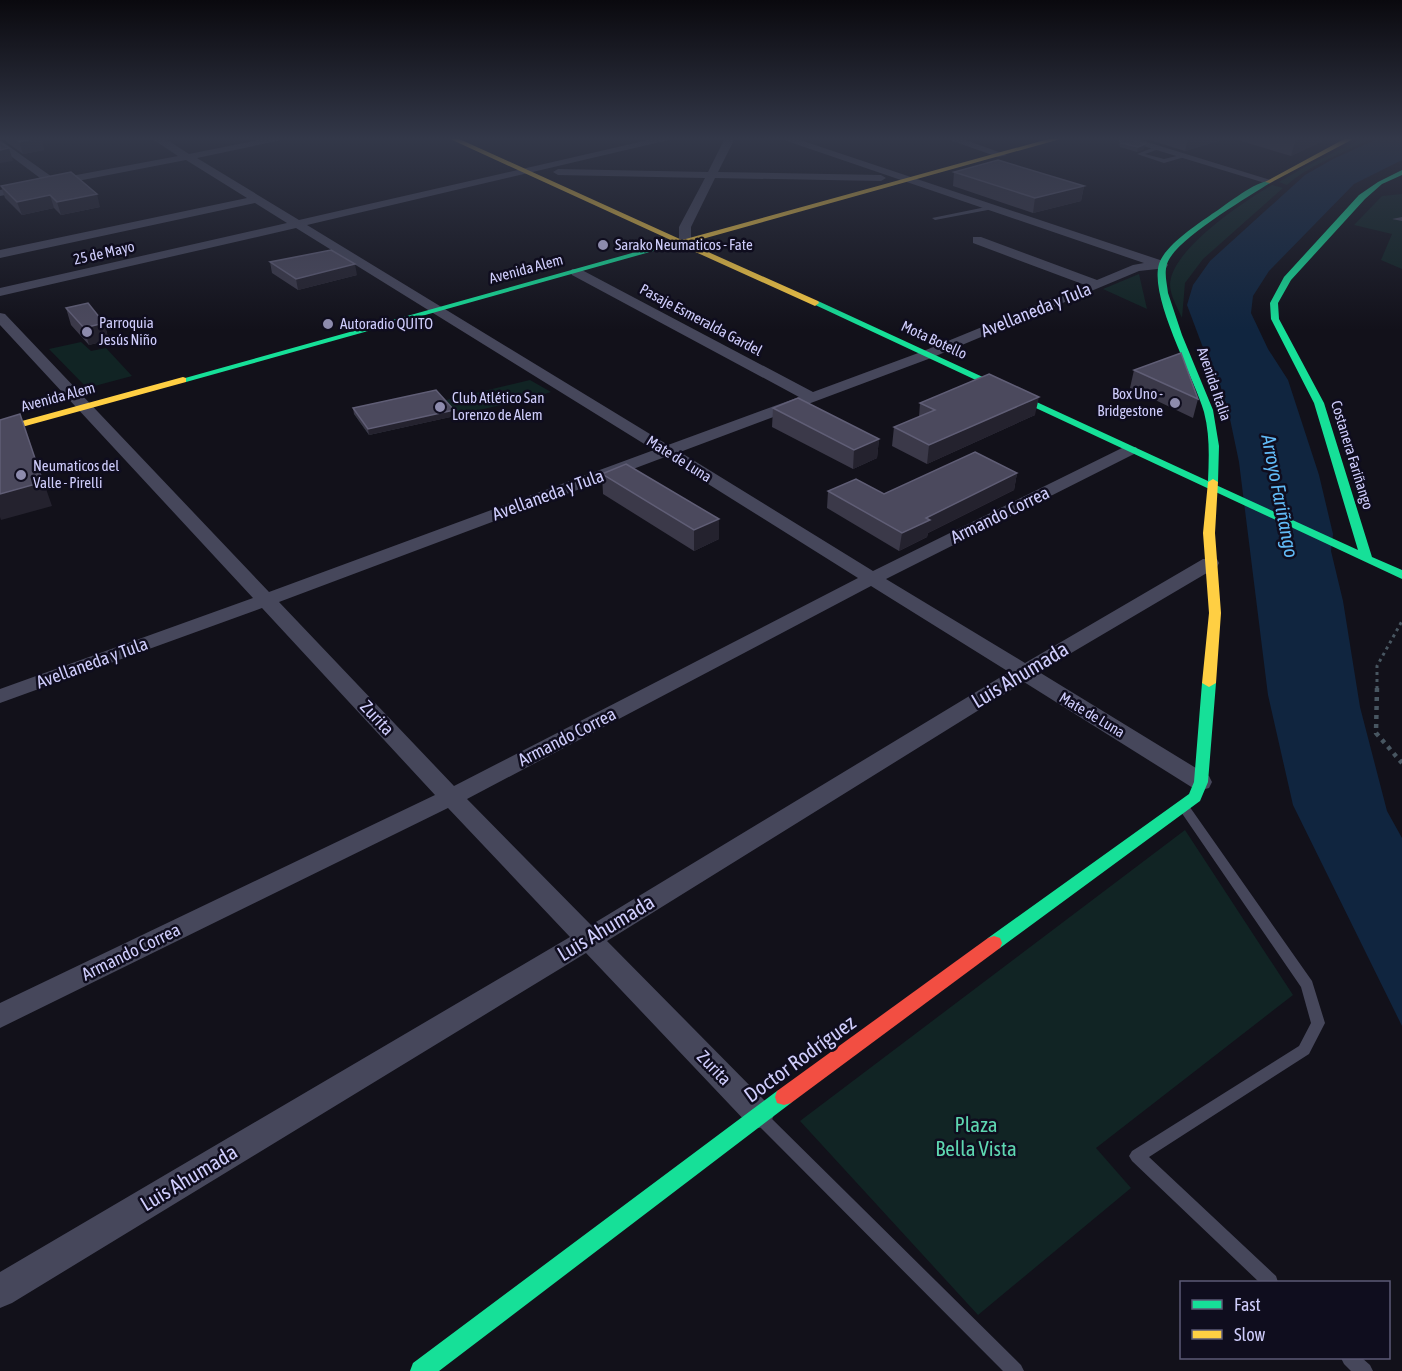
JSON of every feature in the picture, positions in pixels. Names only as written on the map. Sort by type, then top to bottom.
[{"type":"street","points":[[0,254],[242,202]]},
{"type":"street","name":"Mate de Luna","points":[[261,202],[1201,782]]},
{"type":"street","name":"25 de Mayo","points":[[0,292],[394,202]]},
{"type":"street","name":"Mota Botello","points":[[594,202],[1402,575]]},
{"type":"street","points":[[685,242],[685,227],[698,202]]},
{"type":"street","name":"Avenida Alem","points":[[0,429],[830,202]]},
{"type":"street","points":[[973,202],[1162,265],[1174,250],[1216,214],[1235,202]]},
{"type":"street","name":"Costanera Fariñango","points":[[1357,202],[1287,279],[1274,303],[1275,319],[1319,403],[1367,559]]},
{"type":"street","points":[[977,240],[1098,285]]},
{"type":"street","name":"Avellaneda y Tula","points":[[0,696],[926,355],[1137,268],[1162,265]]},
{"type":"street","name":"Avenida Italia","points":[[1162,265],[1162,289],[1208,410],[1216,460],[1211,487],[1210,563],[1215,613],[1201,782]]},
{"type":"street","name":"Pasaje Esmeralda Gardel","points":[[576,272],[811,398]]},
{"type":"street","name":"Zurita","points":[[0,316],[451,797],[759,1115]]},
{"type":"street","name":"Armando Correa","points":[[0,1016],[451,797],[871,579],[1130,450]]},
{"type":"street","points":[[1160,464],[1201,465],[1216,460]]},
{"type":"street","name":"Luis Ahumada","points":[[0,1291],[590,938],[1023,673],[1210,563]]},
{"type":"street","name":"Doctor Rodríguez","points":[[421,1371],[759,1115],[1195,797],[1201,782]]},
{"type":"lane","points":[[935,218],[991,208]]},
{"type":"lane","points":[[1183,806],[1307,985],[1318,1023],[1304,1050],[1137,1156],[1269,1281]]},
{"type":"lane","points":[[759,1115],[1015,1371]]},
{"type":"lane","points":[[1351,1359],[1364,1371]]},
{"type":"path","points":[[1402,621],[1377,666],[1376,733],[1402,763]]},
{"type":"green space","points":[[1245,202],[1267,202],[1203,259],[1185,283],[1182,318],[1170,288],[1176,265],[1199,239]]},
{"type":"green space","points":[[1376,202],[1402,202],[1402,269],[1381,260],[1392,234],[1354,225]]},
{"type":"green space","points":[[1139,274],[1147,309],[1103,289]]},
{"type":"green space","points":[[81,342],[91,351],[106,348],[132,376],[87,388],[49,349]]},
{"type":"green space","name":"Club Atlético San Lorenzo de Alem","points":[[530,380],[551,392],[369,435],[354,414],[442,401]]},
{"type":"green space","name":"Plaza Bella Vista","points":[[1185,830],[1293,995],[1096,1148],[1131,1188],[978,1315],[800,1121]]},
{"type":"water","name":"Arroyo Fariñango","points":[[1275,202],[1336,202],[1269,271],[1253,296],[1251,313],[1268,349],[1288,380],[1319,475],[1333,534],[1331,551],[1343,601],[1360,707],[1387,811],[1402,838],[1402,1026],[1293,805],[1268,695],[1239,462],[1230,419],[1219,381],[1187,305],[1193,285],[1210,261]]},
{"type":"building","points":[[331,250],[355,264],[296,279],[270,262]]},
{"type":"building","points":[[88,303],[104,323],[84,328],[66,308]]},
{"type":"building","points":[[1181,353],[1198,399],[1134,370]]},
{"type":"building","points":[[989,374],[1039,397],[929,445],[894,427],[935,410],[920,403]]},
{"type":"building","points":[[436,390],[454,410],[368,429],[353,408]]},
{"type":"building","points":[[798,398],[879,439],[854,450],[773,408]]},
{"type":"building","points":[[20,414],[43,482],[0,494],[0,420]]},
{"type":"building","points":[[975,452],[1017,473],[926,518],[930,520],[902,533],[828,491],[856,479],[884,494]]},
{"type":"building","points":[[626,464],[719,519],[694,530],[602,474]]},
{"type":"traffic: fast","points":[[1213,482],[1214,446],[1208,410],[1170,313],[1161,276],[1163,263],[1180,242],[1235,202]]},
{"type":"traffic: fast","points":[[1357,202],[1287,279],[1274,303],[1275,319],[1319,403],[1367,559]]},
{"type":"traffic: fast","points":[[183,380],[678,243]]},
{"type":"traffic: fast","points":[[815,303],[1402,575]]},
{"type":"traffic: fast","points":[[994,943],[1195,797],[1201,782],[1209,683]]},
{"type":"traffic: fast","points":[[421,1371],[784,1097]]},
{"type":"traffic: slow","points":[[592,202],[815,303]]},
{"type":"traffic: slow","points":[[678,243],[828,202]]},
{"type":"traffic: slow","points":[[0,430],[183,380]]},
{"type":"traffic: slow","points":[[1209,683],[1215,613],[1209,533],[1213,482]]},
{"type":"traffic: jam","points":[[784,1097],[994,943]]},
{"type":"place","name":"Sarako Neumaticos - Fate","points":[[603,245]]},
{"type":"place","name":"Autoradio QUITO","points":[[328,324]]},
{"type":"place","name":"Parroquia Jesús Niño","points":[[87,332]]},
{"type":"place","name":"Box Uno - Bridgestone","points":[[1175,403]]},
{"type":"place","name":"Club Atlético San Lorenzo de Alem","points":[[440,407]]},
{"type":"place","name":"Neumaticos del Valle - Pirelli","points":[[21,475]]}]
